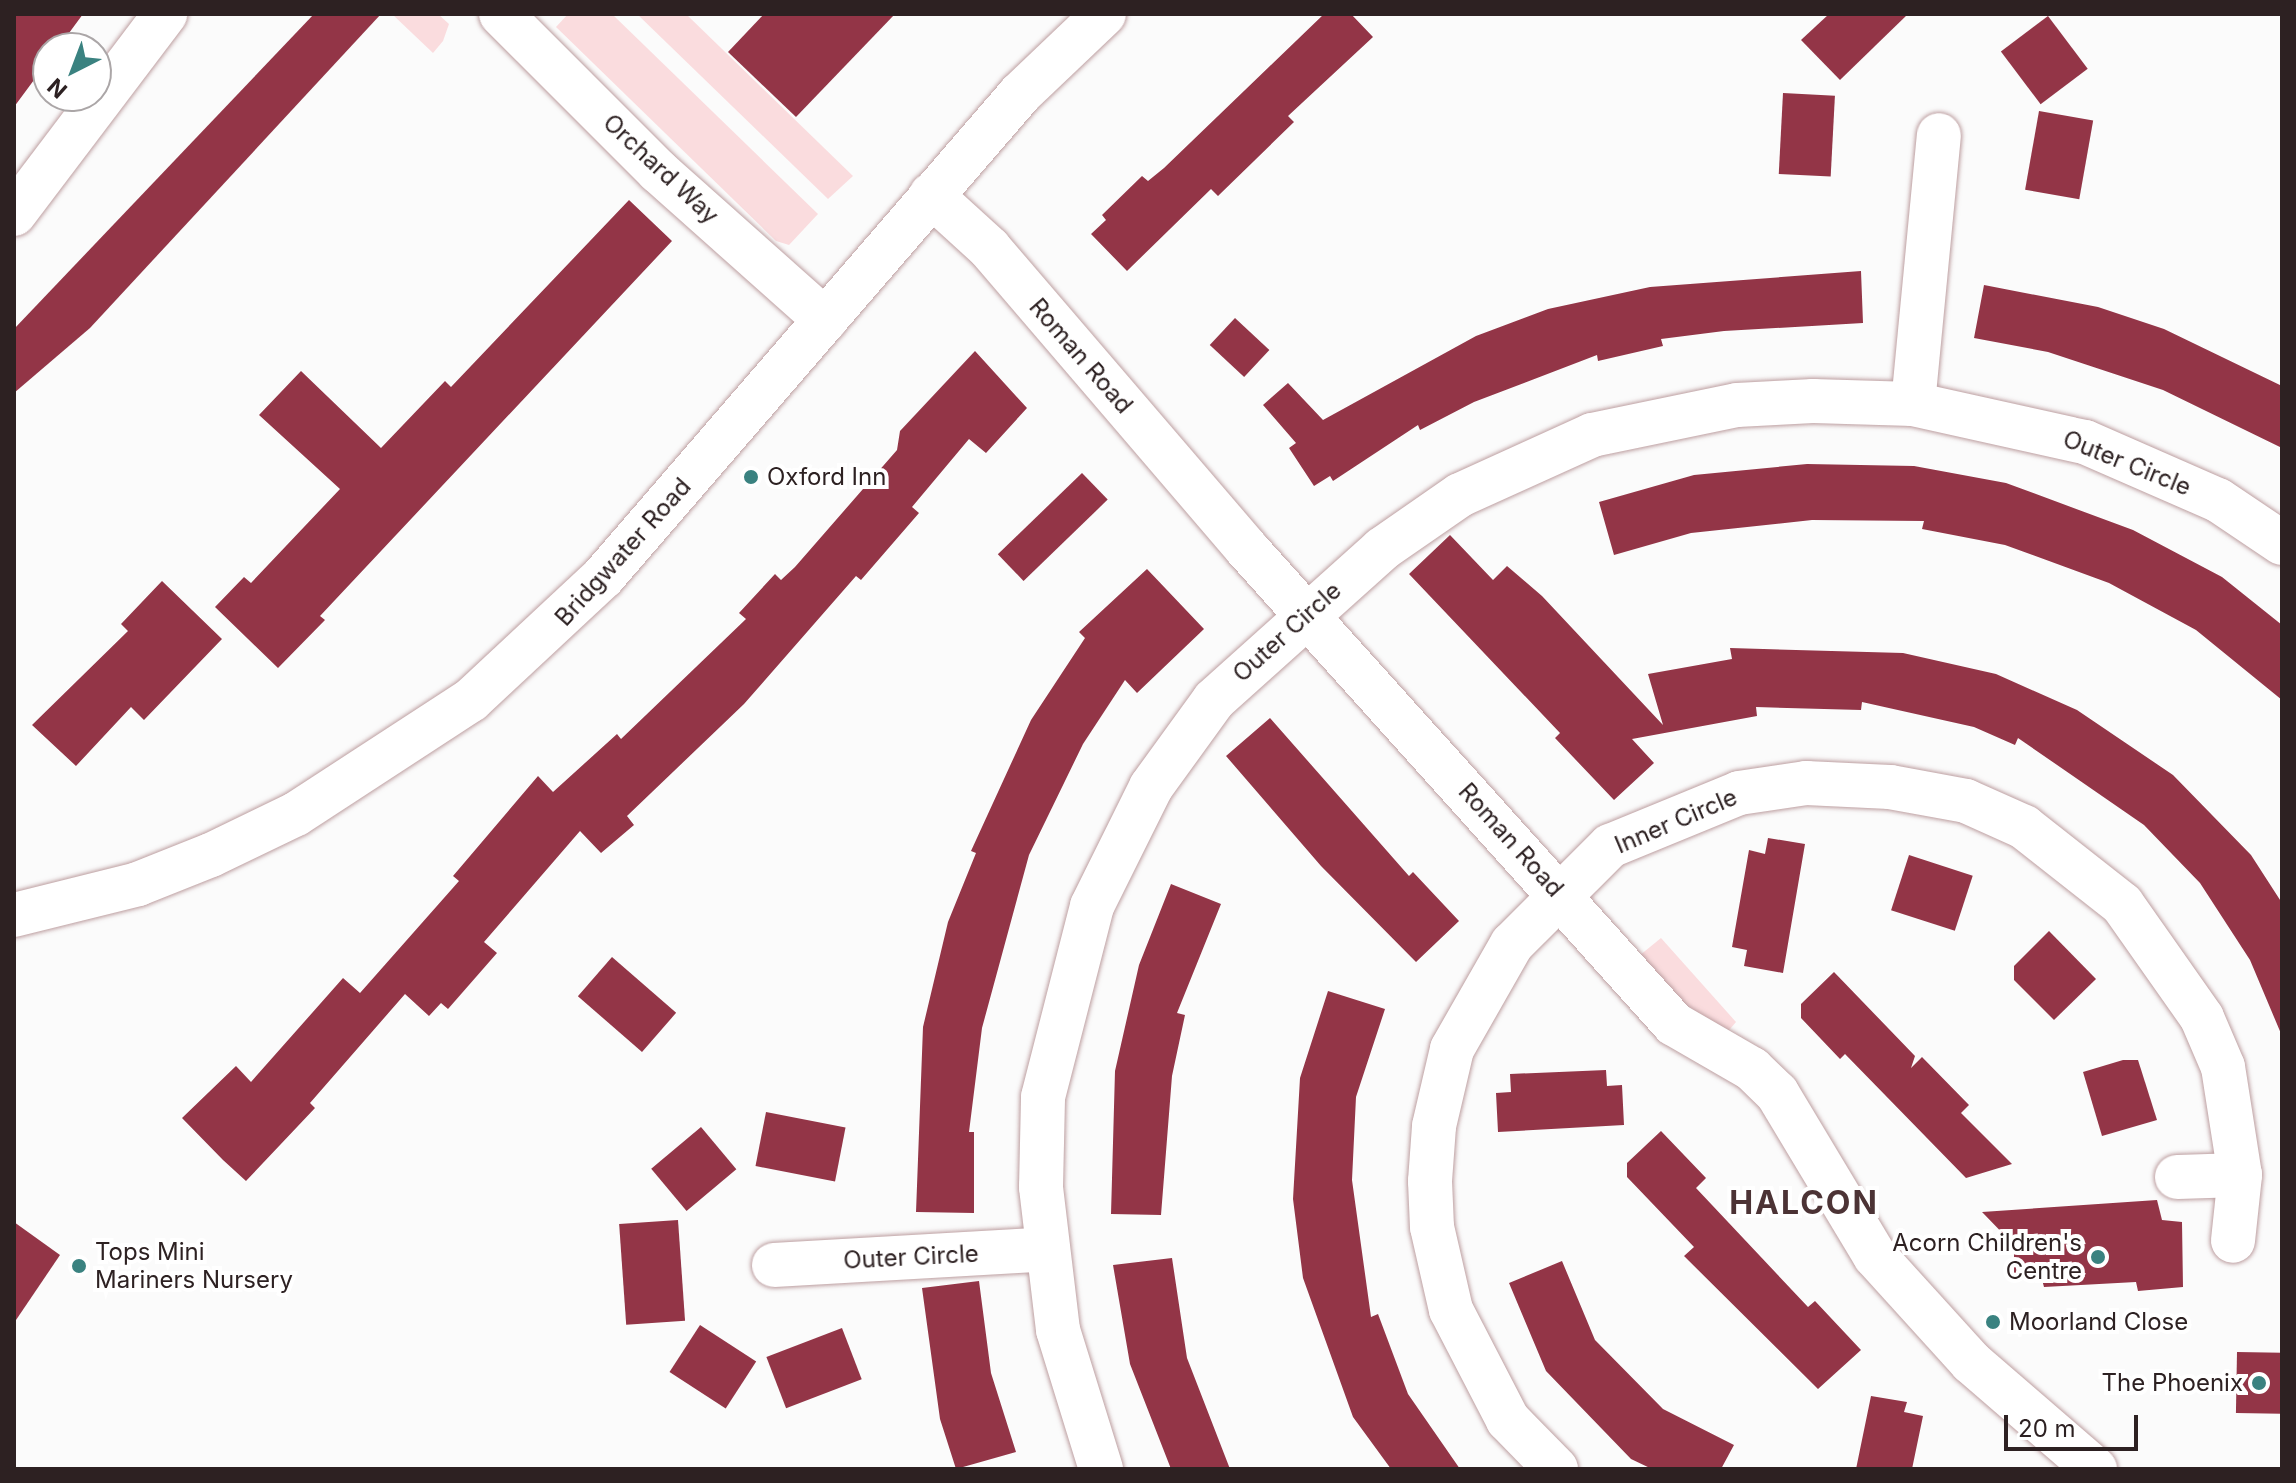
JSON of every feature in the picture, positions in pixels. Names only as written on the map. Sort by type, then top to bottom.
[{"type":"street","points":[[14,214],[165,14]]},
{"type":"street","name":"Orchard Way","points":[[501,14],[658,171],[825,320]]},
{"type":"street","name":"Bridgwater Road","points":[[14,915],[138,884],[211,855],[388,760],[471,700],[603,577],[1020,94],[1104,14]]},
{"type":"street","points":[[1913,404],[1939,135]]},
{"type":"street","name":"Roman Road","points":[[931,195],[989,248],[1306,611],[1674,1024],[1752,1069],[1777,1093],[1875,1256],[1971,1362],[2086,1467]]},
{"type":"street","name":"Outer Circle","points":[[1101,1469],[1058,1330],[1041,1187],[1043,1097],[1092,906],[1177,747],[1214,700],[1306,611],[1460,495],[1592,435],[1737,405],[1913,404],[2085,442],[2218,500],[2282,543]]},
{"type":"street","name":"Inner Circle","points":[[1556,1469],[1508,1420],[1451,1310],[1432,1227],[1430,1181],[1434,1126],[1452,1049],[1512,944],[1610,846],[1739,793],[1806,783],[1890,787],[1966,801],[2024,827],[2122,904],[2163,954],[2223,1067],[2240,1175],[2233,1241]]},
{"type":"street","points":[[2177,1177],[2240,1175]]},
{"type":"street","name":"Outer Circle","points":[[774,1265],[1048,1249]]},
{"type":"shaded area","points":[[392,14],[438,14],[449,24],[443,41],[433,53]]},
{"type":"shaded area","points":[[568,14],[612,14],[818,214],[789,245],[776,241],[556,27]]},
{"type":"shaded area","points":[[637,14],[686,14],[853,176],[828,199]]},
{"type":"shaded area","points":[[1661,938],[1736,1022],[1713,1049],[1623,969]]},
{"type":"building","points":[[14,14],[83,14],[70,32],[32,32],[32,83],[14,107]]},
{"type":"building","points":[[314,14],[381,14],[90,328],[14,393],[14,329]]},
{"type":"building","points":[[764,14],[895,14],[796,117],[728,52]]},
{"type":"building","points":[[1324,14],[1351,14],[1373,37],[1288,116],[1294,122],[1218,196],[1211,189],[1127,271],[1091,234],[1106,220],[1102,215],[1142,176],[1148,181],[1164,168]]},
{"type":"building","points":[[1829,14],[1908,14],[1840,80],[1801,40]]},
{"type":"building","points":[[2048,16],[2088,69],[2041,104],[2001,52]]},
{"type":"building","points":[[1783,93],[1835,96],[1831,177],[1779,174]]},
{"type":"building","points":[[2039,111],[2093,121],[2079,199],[2025,190]]},
{"type":"building","points":[[629,200],[672,241],[320,616],[325,620],[278,668],[215,607],[244,577],[251,583],[340,489],[259,415],[301,371],[381,448],[445,381],[451,387]]},
{"type":"building","points":[[1861,271],[1863,323],[1724,331],[1661,339],[1663,346],[1598,361],[1597,355],[1474,402],[1420,430],[1418,425],[1333,481],[1330,476],[1314,486],[1289,448],[1296,443],[1263,405],[1288,383],[1323,420],[1476,336],[1548,309],[1650,287]]},
{"type":"building","points":[[1984,285],[2098,307],[2164,329],[2282,386],[2282,448],[2163,390],[2048,352],[1974,338]]},
{"type":"building","points":[[1235,318],[1269,350],[1244,377],[1210,345]]},
{"type":"building","points":[[975,351],[1027,408],[986,453],[969,439],[912,507],[919,513],[861,580],[856,576],[744,704],[627,816],[634,825],[601,853],[580,831],[484,942],[497,953],[448,1009],[441,1003],[429,1016],[405,994],[310,1103],[315,1108],[246,1181],[182,1118],[236,1066],[251,1082],[343,978],[360,993],[459,881],[453,876],[538,776],[553,792],[617,734],[621,739],[746,619],[739,613],[775,574],[781,580],[795,567],[897,450],[900,431]]},
{"type":"building","points":[[1807,464],[1914,466],[2006,483],[2133,530],[2222,577],[2282,625],[2282,700],[2196,630],[2109,583],[2005,545],[1922,529],[1924,521],[1812,520],[1691,533],[1614,555],[1599,502],[1694,475]]},
{"type":"building","points":[[1082,473],[1108,500],[1024,581],[998,554]]},
{"type":"building","points":[[1450,535],[1493,580],[1507,566],[1542,596],[1663,725],[1648,674],[1732,659],[1730,648],[1903,653],[1996,674],[2077,710],[2173,775],[2251,855],[2282,903],[2282,1036],[2250,960],[2200,883],[2144,825],[2018,738],[2015,745],[1974,727],[1862,702],[1861,710],[1756,707],[1757,716],[1632,739],[1654,763],[1614,800],[1555,738],[1560,733],[1409,574]]},
{"type":"building","points":[[1147,569],[1204,629],[1137,693],[1125,680],[1083,744],[1029,855],[982,1028],[969,1132],[974,1132],[974,1213],[916,1212],[923,1027],[948,922],[976,853],[971,851],[1031,720],[1085,638],[1079,632]]},
{"type":"building","points":[[162,581],[222,639],[144,720],[131,707],[76,766],[32,725],[128,631],[121,624]]},
{"type":"building","points":[[1270,718],[1409,876],[1413,872],[1459,921],[1416,962],[1321,866],[1226,756]]},
{"type":"building","points":[[1768,838],[1805,844],[1783,973],[1744,966],[1747,950],[1732,947],[1749,850],[1765,854]]},
{"type":"building","points":[[1909,855],[1973,876],[1955,931],[1891,910]]},
{"type":"building","points":[[1171,884],[1221,904],[1177,1013],[1185,1015],[1172,1076],[1161,1215],[1111,1214],[1115,1071],[1139,965]]},
{"type":"building","points":[[2049,931],[2096,979],[2054,1020],[2014,980],[2014,966]]},
{"type":"building","points":[[612,957],[676,1013],[642,1052],[578,996]]},
{"type":"building","points":[[1834,972],[1915,1056],[1911,1068],[1922,1057],[1969,1105],[1961,1113],[2012,1164],[1966,1178],[1845,1054],[1840,1059],[1801,1018],[1801,1004]]},
{"type":"building","points":[[1328,991],[1385,1009],[1356,1097],[1352,1180],[1371,1317],[1378,1314],[1408,1394],[1460,1469],[1391,1469],[1353,1417],[1303,1278],[1293,1199],[1300,1078]]},
{"type":"building","points":[[2123,1060],[2138,1060],[2157,1120],[2102,1136],[2083,1072]]},
{"type":"building","points":[[1606,1070],[1607,1086],[1622,1085],[1624,1125],[1498,1132],[1496,1093],[1511,1092],[1510,1074]]},
{"type":"building","points":[[766,1112],[846,1127],[835,1181],[756,1166]]},
{"type":"building","points":[[701,1127],[736,1169],[687,1211],[651,1169]]},
{"type":"building","points":[[1661,1131],[1706,1178],[1696,1188],[1808,1307],[1815,1301],[1861,1350],[1818,1389],[1684,1256],[1694,1247],[1627,1177],[1627,1163]]},
{"type":"building","name":"Acorn Children's Centre","points":[[2157,1200],[2162,1220],[2182,1222],[2183,1287],[2138,1291],[2136,1282],[2044,1287],[2041,1276],[2014,1277],[2014,1245],[1982,1212]]},
{"type":"building","points":[[678,1220],[685,1321],[626,1325],[619,1224]]},
{"type":"building","points":[[14,1222],[60,1255],[14,1323]]},
{"type":"building","points":[[1172,1258],[1187,1358],[1230,1469],[1171,1469],[1130,1364],[1113,1265]]},
{"type":"building","points":[[1562,1261],[1595,1340],[1663,1409],[1734,1445],[1721,1469],[1652,1469],[1631,1459],[1546,1371],[1509,1283]]},
{"type":"building","points":[[979,1281],[991,1373],[1016,1452],[956,1469],[940,1419],[922,1288]]},
{"type":"building","points":[[700,1325],[756,1361],[726,1408],[670,1372]]},
{"type":"building","points":[[842,1328],[862,1379],[786,1408],[766,1357]]},
{"type":"building","name":"The Phoenix","points":[[2237,1352],[2282,1353],[2281,1414],[2236,1413]]},
{"type":"building","points":[[1871,1396],[1907,1402],[1904,1412],[1923,1416],[1912,1469],[1856,1469]]},
{"type":"place","name":"Oxford Inn","points":[[751,477]]},
{"type":"place","name":"Acorn Children's Centre","points":[[2098,1257]]},
{"type":"place","name":"Tops Mini Mariners Nursery","points":[[79,1266]]},
{"type":"place","name":"Moorland Close","points":[[1993,1322]]},
{"type":"place","name":"The Phoenix","points":[[2259,1383]]},
{"type":"district","name":"HALCON","points":[[1804,1203]]}]
